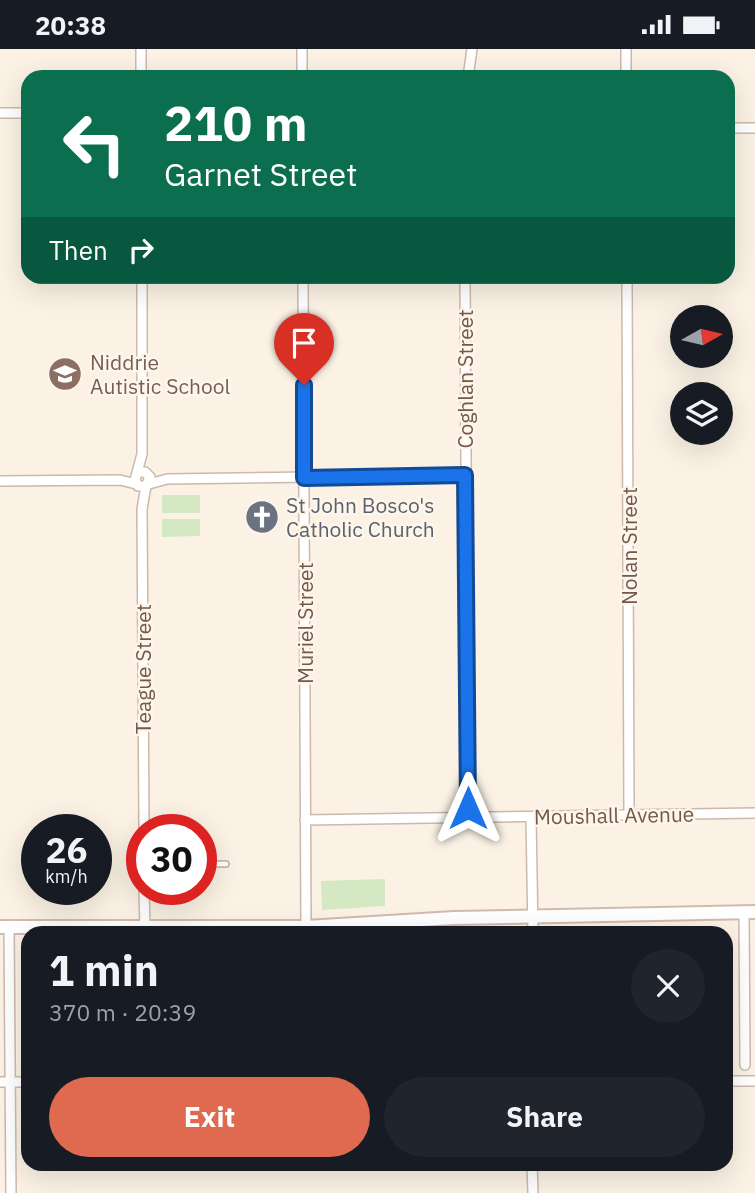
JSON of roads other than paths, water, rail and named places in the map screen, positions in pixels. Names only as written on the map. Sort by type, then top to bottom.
[{"type":"main road","points":[[327,926],[532,916],[750,912]]},
{"type":"street","points":[[141,49],[141,70]]},
{"type":"street","points":[[302,49],[302,70]]},
{"type":"street","points":[[469,70],[472,49]]},
{"type":"street","points":[[624,70],[626,49]]},
{"type":"street","points":[[0,113],[21,113]]},
{"type":"street","points":[[735,128],[755,128]]},
{"type":"street","name":"Teague Street","points":[[142,284],[144,814]]},
{"type":"street","name":"Muriel Street","points":[[303,284],[306,926]]},
{"type":"street","name":"Coghlan Street","points":[[465,284],[468,817]]},
{"type":"street","name":"Nolan Street","points":[[627,284],[629,815]]},
{"type":"street","points":[[0,481],[465,475]]},
{"type":"street","name":"Moushall Avenue","points":[[305,820],[755,813]]},
{"type":"street","points":[[531,817],[533,926]]},
{"type":"street","points":[[144,905],[145,926]]},
{"type":"street","points":[[745,1065],[750,912]]},
{"type":"street","points":[[5,927],[11,1082],[11,1193]]},
{"type":"street","points":[[733,1081],[755,1081]]},
{"type":"street","points":[[0,1082],[21,1082]]},
{"type":"street","points":[[532,1171],[533,1193]]},
{"type":"lane","points":[[217,864],[226,864]]},
{"type":"place","name":"Niddrie Autistic School","points":[[65,374]]},
{"type":"place","name":"St John Bosco's Catholic Church","points":[[262,517]]}]
